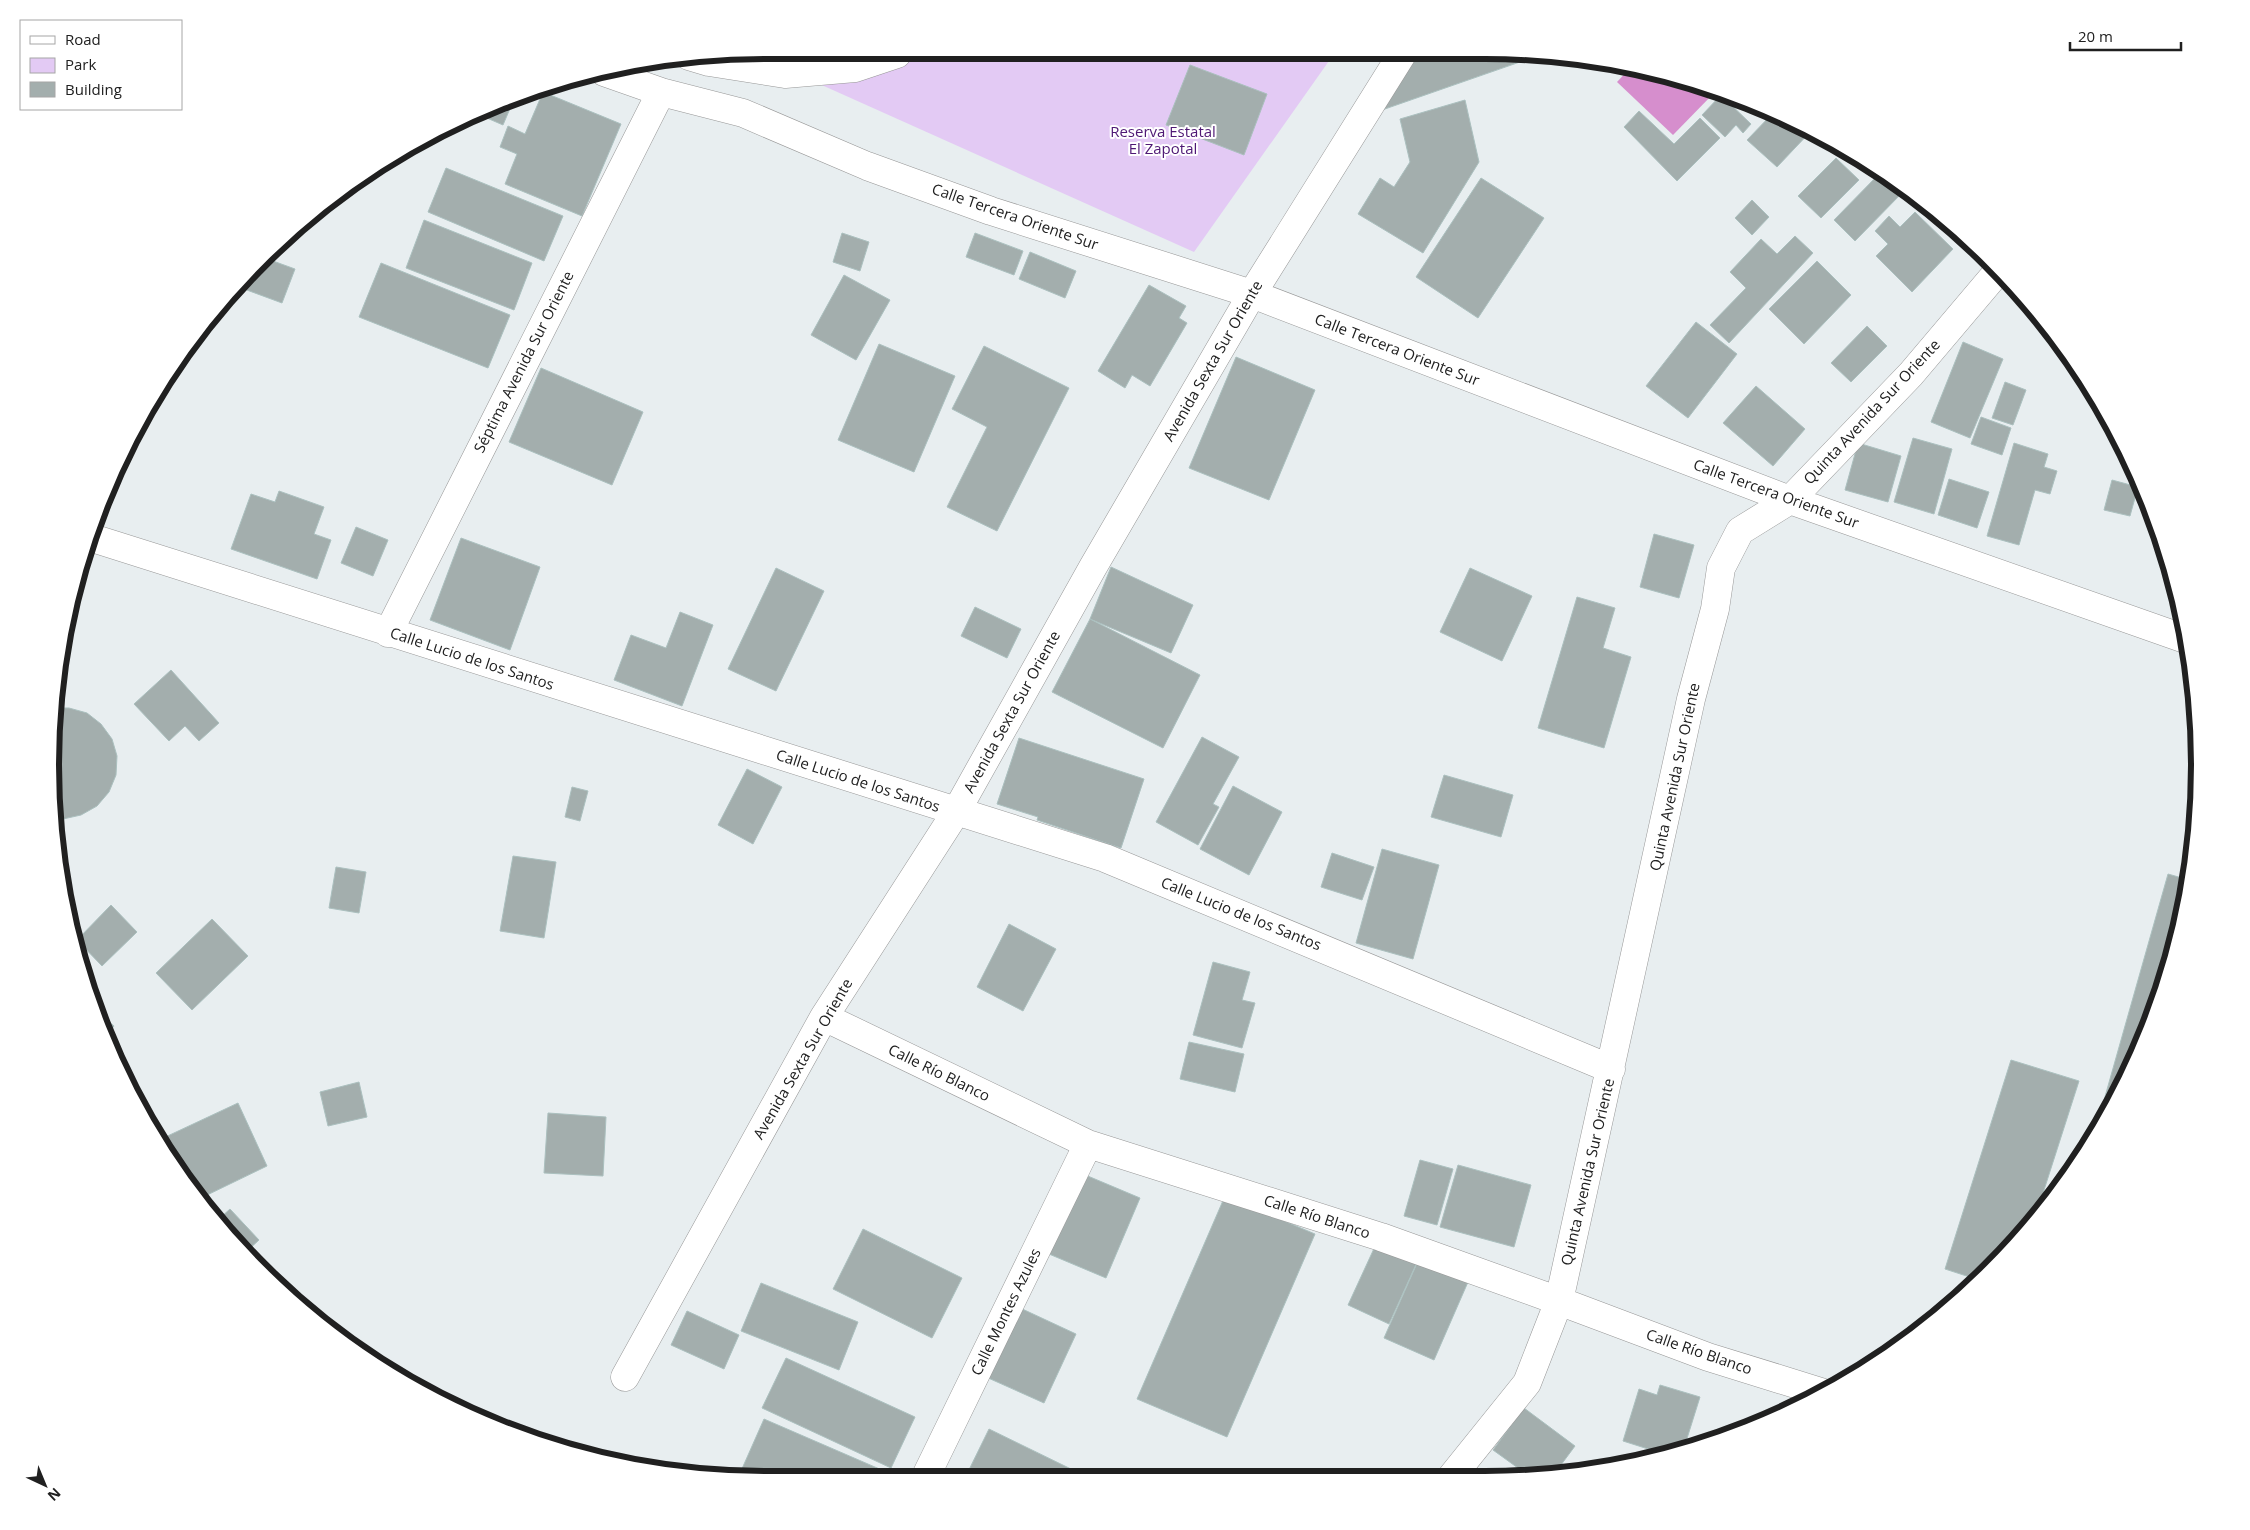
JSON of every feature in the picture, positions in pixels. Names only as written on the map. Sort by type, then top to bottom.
[{"type":"street","points":[[707,61],[785,74],[855,68],[882,59]]},
{"type":"street","name":"Avenida Sexta Sur Oriente","points":[[625,1377],[824,1017],[956,812],[1093,567],[1252,294],[1399,59]]},
{"type":"street","name":"Calle Tercera Oriente Sur","points":[[613,75],[661,92],[743,113],[867,166],[991,211],[1252,294],[1790,500],[2180,637]]},
{"type":"street","name":"Séptima Avenida Sur Oriente","points":[[388,633],[661,92]]},
{"type":"street","name":"Quinta Avenida Sur Oriente","points":[[1455,1471],[1527,1383],[1560,1301],[1691,698],[1715,609],[1721,568],[1740,531],[1790,500],[1911,374],[1994,276]]},
{"type":"street","name":"Calle Lucio de los Santos","points":[[96,539],[1105,858],[1611,1069]]},
{"type":"street","name":"Calle Río Blanco","points":[[824,1017],[1088,1144],[1381,1238],[1560,1301],[1708,1357],[1813,1390]]},
{"type":"street","name":"Calle Montes Azules","points":[[928,1471],[1088,1144]]},
{"type":"green space","name":"Reserva Estatal El Zapotal","points":[[764,59],[1330,59],[1194,252]]},
{"type":"shaded area","points":[[1626,73],[1711,96],[1673,135],[1617,82]]},
{"type":"building","points":[[1410,59],[1526,60],[1382,110]]},
{"type":"building","points":[[1190,65],[1267,94],[1244,155],[1166,125]]},
{"type":"building","points":[[547,93],[621,124],[582,216],[505,184],[517,154],[500,147],[508,126],[525,134],[542,95]]},
{"type":"building","points":[[1718,98],[1729,103],[1751,124],[1743,133],[1736,125],[1725,137],[1702,115]]},
{"type":"building","points":[[1465,100],[1479,162],[1423,253],[1358,214],[1380,178],[1394,187],[1410,162],[1400,119]]},
{"type":"building","points":[[511,107],[503,125],[485,117]]},
{"type":"building","points":[[1639,111],[1674,144],[1700,118],[1720,138],[1677,181],[1624,127]]},
{"type":"building","points":[[1768,119],[1806,137],[1777,167],[1747,140]]},
{"type":"building","points":[[1836,158],[1859,180],[1821,218],[1798,196]]},
{"type":"building","points":[[446,168],[563,216],[544,261],[428,212]]},
{"type":"building","points":[[1876,177],[1900,195],[1855,241],[1834,220]]},
{"type":"building","points":[[1481,178],[1544,218],[1478,318],[1416,277]]},
{"type":"building","points":[[1752,200],[1769,217],[1752,235],[1735,218]]},
{"type":"building","points":[[1915,212],[1953,249],[1912,292],[1876,256],[1888,244],[1875,231],[1889,216],[1900,227]]},
{"type":"building","points":[[424,220],[532,263],[514,310],[406,268]]},
{"type":"building","points":[[842,233],[869,242],[860,271],[833,262]]},
{"type":"building","points":[[975,233],[1023,251],[1014,275],[966,257]]},
{"type":"building","points":[[1795,236],[1813,253],[1729,343],[1710,325],[1746,288],[1730,272],[1761,239],[1777,254]]},
{"type":"building","points":[[1030,252],[1076,271],[1065,298],[1019,279]]},
{"type":"building","points":[[272,261],[295,269],[282,303],[244,289]]},
{"type":"building","points":[[1817,261],[1851,295],[1804,344],[1769,309]]},
{"type":"building","points":[[381,263],[510,315],[488,368],[359,317]]},
{"type":"building","points":[[844,275],[890,300],[856,360],[811,335]]},
{"type":"building","points":[[1149,285],[1186,306],[1179,318],[1187,323],[1150,386],[1132,375],[1125,388],[1098,371]]},
{"type":"building","points":[[1696,322],[1737,354],[1688,418],[1646,386]]},
{"type":"building","points":[[1867,326],[1887,346],[1851,382],[1831,363]]},
{"type":"building","points":[[1963,342],[2003,359],[1970,438],[1931,422]]},
{"type":"building","points":[[879,344],[955,376],[914,472],[838,440]]},
{"type":"building","points":[[984,346],[1069,388],[997,531],[947,507],[987,427],[952,409]]},
{"type":"building","points":[[1236,357],[1315,390],[1269,500],[1189,468]]},
{"type":"building","points":[[541,368],[643,412],[612,485],[509,442]]},
{"type":"building","points":[[2005,382],[2026,390],[2013,425],[1992,418]]},
{"type":"building","points":[[1756,386],[1805,429],[1773,466],[1723,423]]},
{"type":"building","points":[[1981,417],[2011,428],[2002,455],[1971,444]]},
{"type":"building","points":[[1913,438],[1952,449],[1934,514],[1894,502]]},
{"type":"building","points":[[1858,443],[1901,456],[1888,502],[1845,490]]},
{"type":"building","points":[[2014,443],[2048,454],[2044,467],[2057,471],[2050,494],[2035,490],[2019,545],[1987,536]]},
{"type":"building","points":[[1949,479],[1989,492],[1977,528],[1938,515]]},
{"type":"building","points":[[2112,480],[2133,486],[2136,493],[2130,516],[2104,510]]},
{"type":"building","points":[[279,491],[324,507],[314,534],[331,540],[317,579],[231,549],[251,494],[275,502]]},
{"type":"building","points":[[356,527],[388,540],[373,576],[341,563]]},
{"type":"building","points":[[1654,534],[1694,545],[1679,598],[1640,587]]},
{"type":"building","points":[[461,538],[540,567],[510,650],[430,620]]},
{"type":"building","points":[[1111,567],[1193,605],[1171,653],[1090,619]]},
{"type":"building","points":[[776,568],[824,591],[776,691],[728,669]]},
{"type":"building","points":[[1470,568],[1532,596],[1502,661],[1440,632]]},
{"type":"building","points":[[1577,597],[1615,608],[1603,648],[1631,657],[1604,748],[1538,728]]},
{"type":"building","points":[[975,607],[1021,629],[1007,658],[961,636]]},
{"type":"building","points":[[680,612],[713,625],[682,706],[614,680],[631,635],[666,648]]},
{"type":"building","points":[[1090,619],[1200,675],[1163,748],[1052,692]]},
{"type":"building","points":[[171,670],[219,723],[199,741],[185,726],[169,741],[134,704]]},
{"type":"building","points":[[61,708],[69,708],[87,713],[101,724],[112,739],[117,756],[116,775],[109,792],[97,806],[81,815],[61,819],[60,811],[60,719]]},
{"type":"building","points":[[1202,737],[1239,757],[1213,804],[1219,807],[1198,845],[1156,822]]},
{"type":"building","points":[[1019,738],[1144,779],[1121,848],[1037,820],[1038,817],[997,804]]},
{"type":"building","points":[[747,769],[782,787],[753,844],[718,825]]},
{"type":"building","points":[[1444,775],[1513,795],[1501,837],[1431,817]]},
{"type":"building","points":[[1233,786],[1282,812],[1249,875],[1200,849]]},
{"type":"building","points":[[572,787],[588,791],[580,821],[565,817]]},
{"type":"building","points":[[1382,849],[1439,865],[1413,959],[1356,943]]},
{"type":"building","points":[[1332,853],[1374,867],[1362,900],[1321,887]]},
{"type":"building","points":[[513,856],[556,862],[544,938],[500,931]]},
{"type":"building","points":[[336,867],[366,872],[359,913],[329,908]]},
{"type":"building","points":[[2168,874],[2182,878],[2178,903],[2154,992],[2137,1035],[2101,1109]]},
{"type":"building","points":[[111,905],[137,932],[102,966],[82,946],[80,937]]},
{"type":"building","points":[[212,919],[248,956],[192,1010],[156,973]]},
{"type":"building","points":[[1009,924],[1056,949],[1023,1011],[977,987]]},
{"type":"building","points":[[1213,962],[1250,972],[1242,1000],[1255,1003],[1242,1048],[1193,1035]]},
{"type":"building","points":[[107,1020],[114,1026],[111,1030]]},
{"type":"building","points":[[1189,1042],[1244,1054],[1235,1092],[1180,1079]]},
{"type":"building","points":[[2011,1060],[2079,1081],[2041,1200],[2016,1231],[1970,1277],[1945,1269]]},
{"type":"building","points":[[359,1082],[367,1117],[328,1126],[320,1092]]},
{"type":"building","points":[[238,1103],[267,1166],[206,1196],[165,1137]]},
{"type":"building","points":[[548,1113],[606,1117],[603,1176],[544,1173]]},
{"type":"building","points":[[1420,1160],[1453,1169],[1437,1225],[1404,1216]]},
{"type":"building","points":[[1458,1165],[1531,1185],[1514,1247],[1440,1227]]},
{"type":"building","points":[[1083,1174],[1140,1198],[1106,1278],[1049,1254]]},
{"type":"building","points":[[1225,1196],[1315,1234],[1227,1437],[1137,1399]]},
{"type":"building","points":[[230,1209],[259,1240],[250,1248],[222,1216]]},
{"type":"building","points":[[863,1229],[962,1278],[932,1338],[833,1289]]},
{"type":"building","points":[[1377,1242],[1418,1260],[1389,1324],[1348,1305]]},
{"type":"building","points":[[1418,1261],[1468,1282],[1434,1360],[1384,1338]]},
{"type":"building","points":[[761,1283],[858,1322],[839,1370],[741,1331]]},
{"type":"building","points":[[1018,1307],[1076,1334],[1044,1403],[986,1377]]},
{"type":"building","points":[[687,1311],[739,1335],[724,1369],[671,1345]]},
{"type":"building","points":[[786,1358],[915,1417],[891,1468],[762,1408]]},
{"type":"building","points":[[1660,1385],[1700,1397],[1686,1442],[1653,1451],[1623,1441],[1639,1389],[1657,1395]]},
{"type":"building","points":[[1524,1408],[1575,1446],[1560,1467],[1531,1470],[1521,1470],[1493,1450]]},
{"type":"building","points":[[764,1419],[884,1471],[765,1471],[741,1470]]},
{"type":"building","points":[[989,1429],[1073,1470],[1072,1471],[968,1471]]}]
